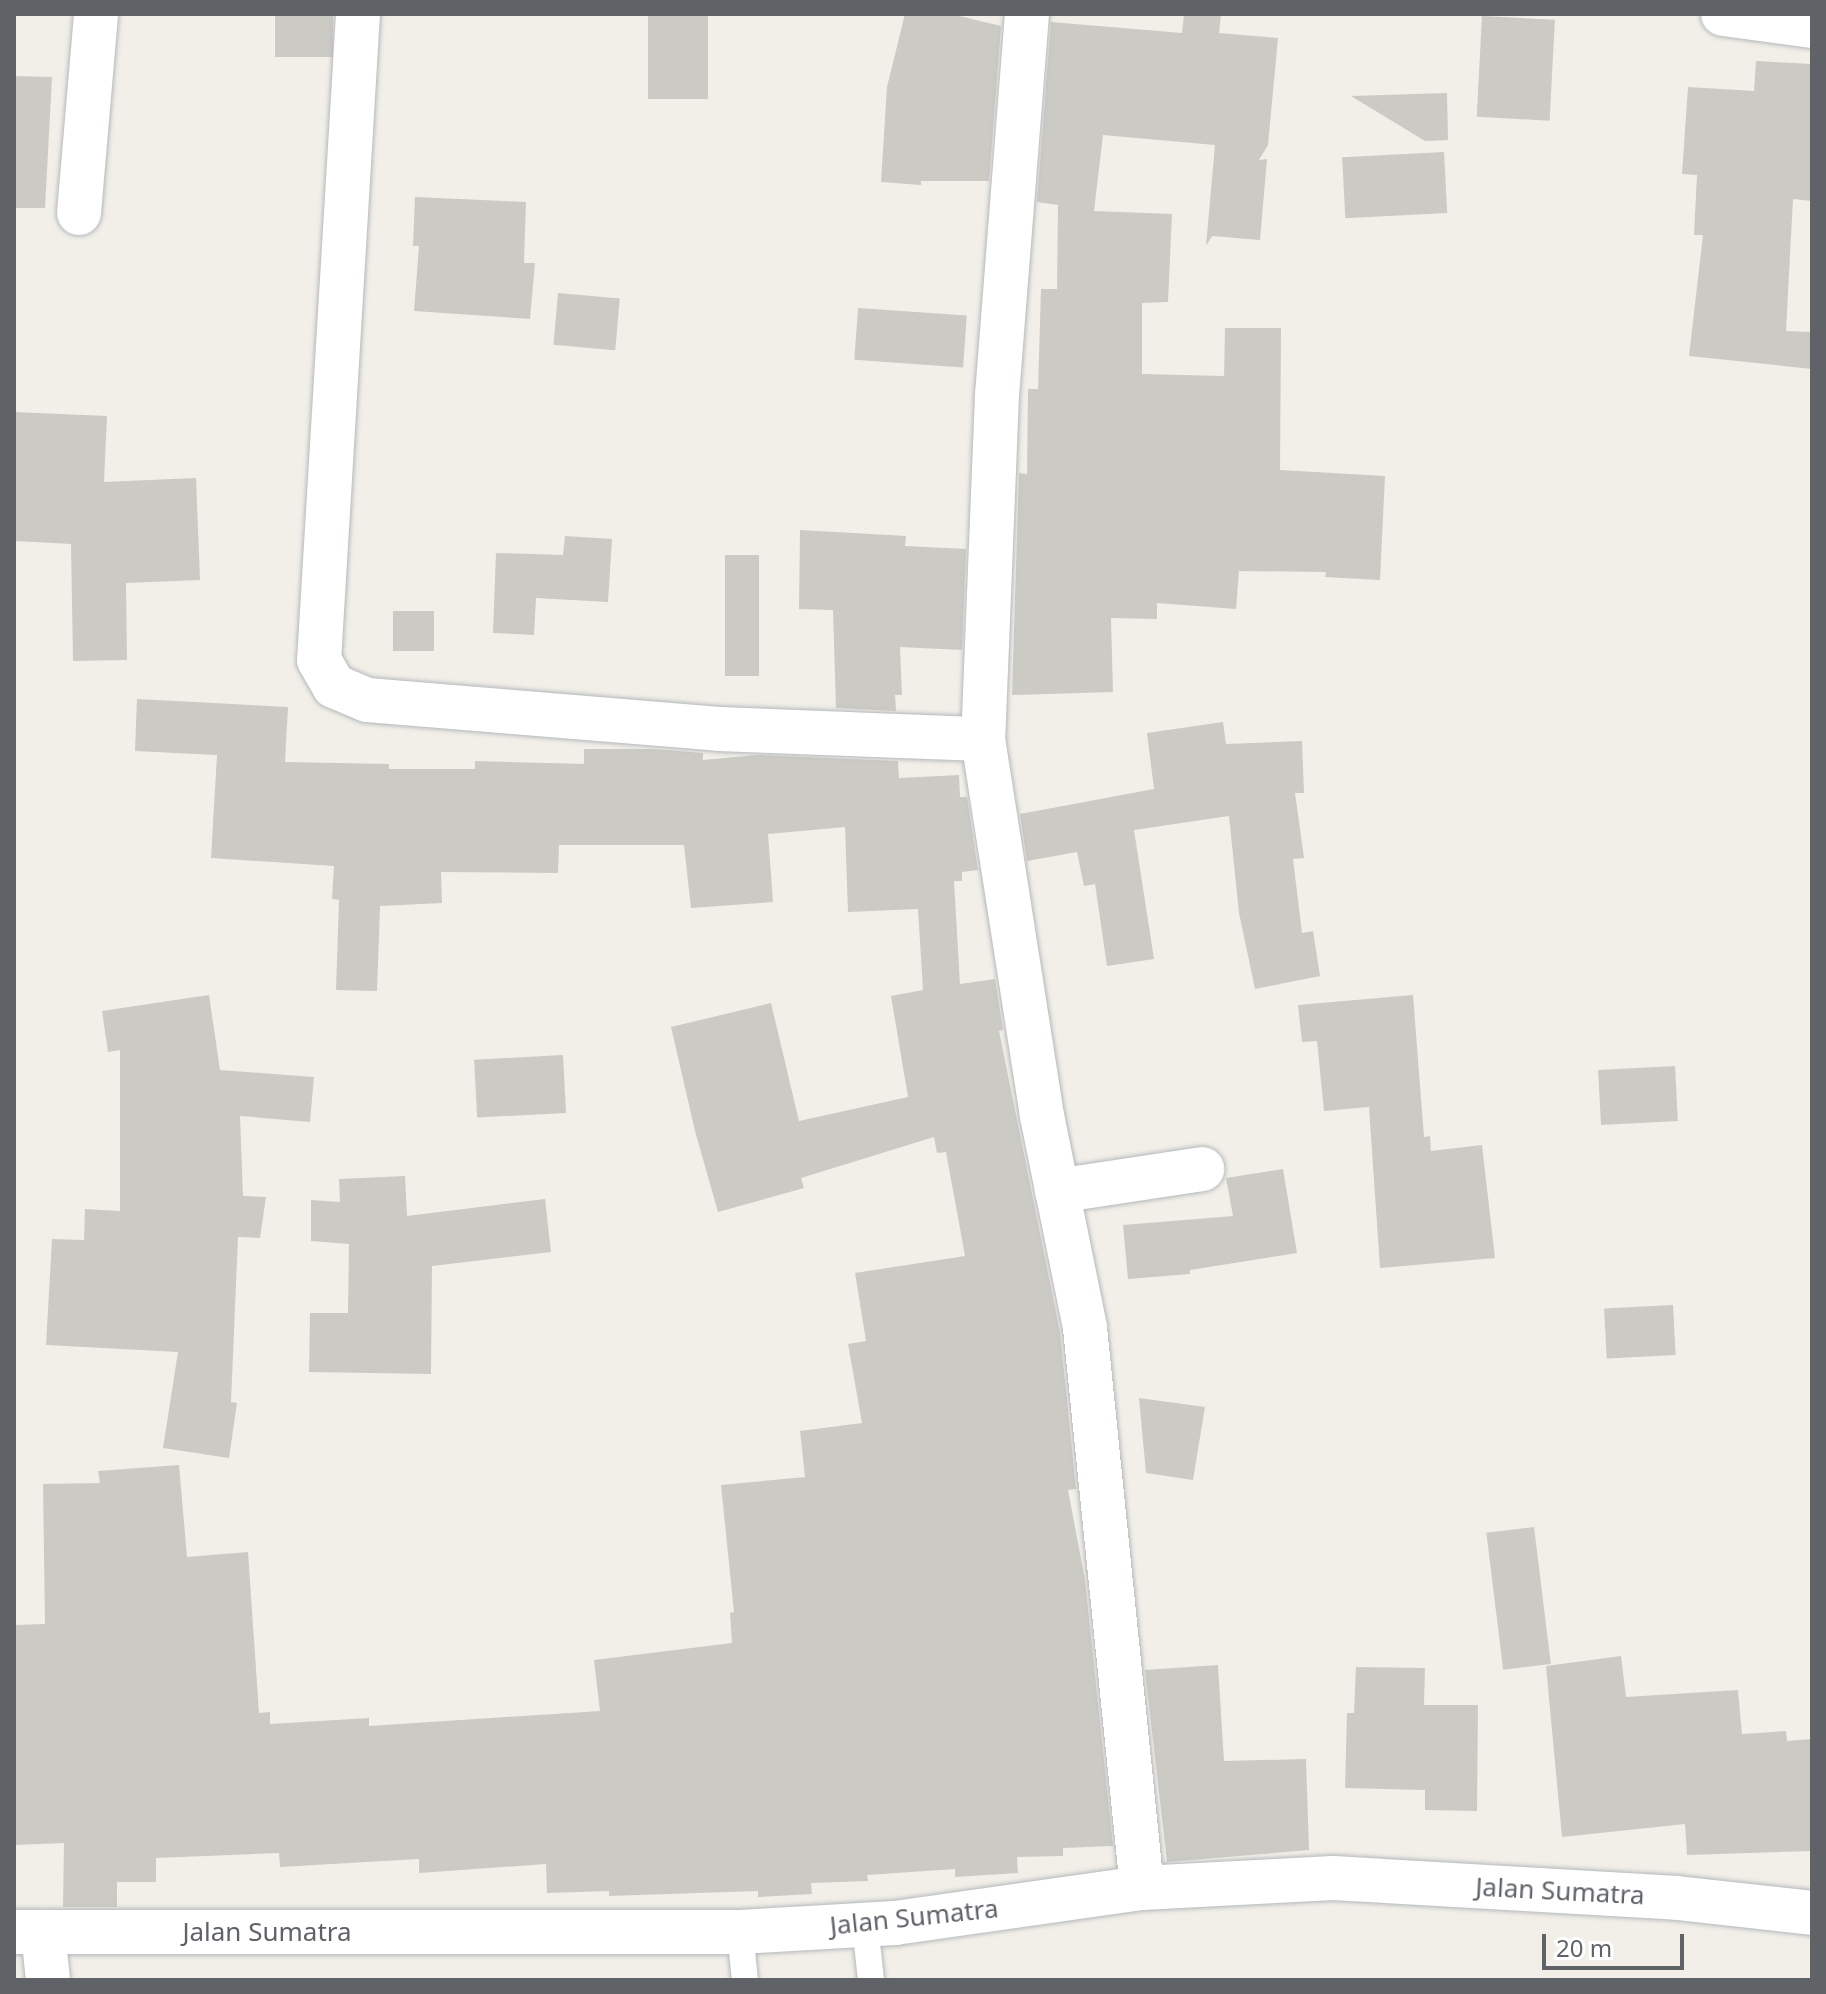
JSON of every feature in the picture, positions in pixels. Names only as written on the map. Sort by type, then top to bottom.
[{"type":"street","points":[[79,213],[96,14]]},
{"type":"street","points":[[358,14],[319,660],[334,686],[349,696],[367,700],[703,728],[983,739]]},
{"type":"street","points":[[1027,14],[997,395],[983,739],[997,845],[1057,1191],[1085,1328],[1142,1888]]},
{"type":"street","points":[[1723,14],[1812,26]]},
{"type":"street","points":[[1057,1191],[1202,1169]]},
{"type":"street","name":"Jalan Sumatra","points":[[28,1932],[740,1932],[865,1925],[1142,1888],[1333,1878],[1677,1898],[1812,1913]]},
{"type":"street","points":[[28,1932],[48,1980]]},
{"type":"lane","points":[[865,1925],[871,1980]]},
{"type":"lane","points":[[740,1932],[745,1980]]},
{"type":"building","points":[[275,14],[333,14],[333,57],[275,57]]},
{"type":"building","points":[[648,14],[708,14],[708,99],[648,99]]},
{"type":"building","points":[[905,14],[951,14],[1001,26],[989,181],[921,181],[921,185],[881,182],[887,87]]},
{"type":"building","points":[[1184,14],[1221,14],[1219,33],[1278,38],[1268,145],[1259,160],[1267,159],[1260,240],[1212,236],[1206,246],[1215,145],[1103,135],[1094,211],[1172,214],[1168,302],[1142,303],[1142,374],[1224,376],[1225,328],[1281,328],[1280,470],[1385,476],[1380,580],[1325,577],[1326,572],[1239,571],[1236,609],[1157,603],[1157,619],[1111,618],[1113,692],[1012,695],[1019,473],[1027,474],[1028,389],[1038,389],[1041,289],[1057,289],[1058,205],[1037,202],[1051,22],[1182,33]]},
{"type":"building","points":[[1482,16],[1555,20],[1550,121],[1477,117]]},
{"type":"building","points":[[1756,61],[1812,64],[1812,201],[1793,199],[1786,331],[1812,332],[1812,369],[1689,356],[1703,235],[1694,235],[1697,175],[1682,174],[1688,87],[1754,91]]},
{"type":"building","points":[[14,76],[52,77],[45,208],[14,208]]},
{"type":"building","points":[[1447,93],[1448,140],[1425,141],[1351,96]]},
{"type":"building","points":[[1444,152],[1447,213],[1345,218],[1342,157]]},
{"type":"building","points":[[415,197],[526,202],[524,263],[535,263],[530,319],[414,311],[419,246],[413,246]]},
{"type":"building","points":[[558,293],[620,298],[615,350],[553,345]]},
{"type":"building","points":[[858,308],[967,316],[963,367],[854,360]]},
{"type":"building","points":[[14,412],[107,416],[104,482],[196,478],[200,580],[126,583],[127,660],[73,661],[71,544],[14,541]]},
{"type":"building","points":[[800,530],[906,536],[905,546],[966,549],[962,650],[900,647],[902,695],[895,695],[896,711],[836,708],[833,610],[799,609]]},
{"type":"building","points":[[565,536],[612,539],[608,602],[536,598],[534,635],[493,633],[496,553],[563,555]]},
{"type":"building","points":[[725,555],[759,555],[759,676],[725,676]]},
{"type":"building","points":[[393,611],[434,611],[434,651],[393,651]]},
{"type":"building","points":[[137,699],[288,707],[285,762],[389,764],[389,769],[475,769],[475,761],[584,764],[584,749],[654,749],[703,753],[703,760],[757,755],[898,761],[899,778],[959,775],[960,797],[967,797],[978,870],[962,872],[962,881],[954,881],[960,984],[995,979],[1003,1030],[999,1031],[1060,1332],[1076,1489],[1068,1490],[1085,1580],[1113,1846],[1063,1848],[1063,1856],[1017,1857],[1018,1873],[955,1877],[955,1869],[867,1875],[868,1881],[811,1883],[812,1894],[758,1897],[758,1891],[609,1896],[609,1891],[547,1893],[546,1864],[419,1873],[419,1859],[280,1867],[279,1853],[156,1858],[156,1882],[117,1882],[117,1907],[63,1907],[64,1843],[14,1845],[14,1625],[45,1624],[43,1484],[100,1483],[98,1471],[179,1465],[187,1557],[248,1552],[259,1713],[270,1712],[270,1724],[369,1718],[369,1726],[600,1711],[594,1660],[732,1643],[730,1613],[734,1612],[721,1485],[805,1477],[800,1431],[862,1423],[848,1344],[866,1341],[855,1273],[965,1256],[946,1152],[937,1153],[934,1137],[801,1178],[804,1188],[718,1212],[695,1131],[671,1027],[771,1003],[799,1121],[908,1097],[891,996],[923,990],[918,909],[848,912],[845,827],[768,834],[773,902],[691,908],[684,845],[559,845],[558,873],[441,872],[442,903],[380,906],[377,991],[336,990],[339,900],[332,899],[334,866],[211,858],[217,755],[135,751]]},
{"type":"building","points":[[1223,722],[1226,744],[1302,741],[1304,793],[1295,793],[1304,858],[1293,859],[1302,933],[1313,931],[1320,976],[1255,989],[1239,913],[1229,816],[1134,830],[1154,959],[1107,966],[1095,884],[1084,886],[1077,852],[1027,861],[1020,814],[1154,789],[1147,733]]},
{"type":"building","points":[[209,995],[220,1070],[314,1077],[310,1122],[240,1116],[243,1196],[266,1197],[260,1238],[238,1237],[231,1402],[237,1403],[229,1458],[163,1448],[178,1352],[46,1345],[52,1239],[84,1240],[85,1209],[120,1211],[120,1050],[108,1052],[102,1011]]},
{"type":"building","points":[[1413,995],[1424,1137],[1430,1136],[1431,1151],[1482,1145],[1495,1258],[1380,1268],[1369,1107],[1324,1111],[1317,1041],[1302,1042],[1298,1005]]},
{"type":"building","points":[[563,1055],[566,1113],[477,1118],[474,1060]]},
{"type":"building","points":[[1675,1066],[1678,1121],[1601,1125],[1598,1070]]},
{"type":"building","points":[[1283,1169],[1297,1253],[1190,1270],[1190,1274],[1128,1279],[1123,1225],[1233,1216],[1226,1178]]},
{"type":"building","points":[[405,1176],[407,1216],[545,1199],[551,1252],[432,1266],[431,1374],[309,1372],[310,1313],[348,1313],[349,1244],[311,1241],[311,1200],[340,1202],[339,1179]]},
{"type":"building","points":[[1673,1305],[1676,1355],[1607,1359],[1604,1309]]},
{"type":"building","points":[[1139,1398],[1205,1407],[1193,1480],[1146,1473]]},
{"type":"building","points":[[1534,1527],[1551,1664],[1503,1670],[1486,1533]]},
{"type":"building","points":[[1621,1656],[1626,1697],[1738,1690],[1742,1734],[1786,1731],[1787,1741],[1812,1739],[1812,1851],[1687,1855],[1685,1824],[1562,1837],[1546,1666]]},
{"type":"building","points":[[1218,1665],[1224,1761],[1306,1759],[1309,1850],[1167,1862],[1145,1670]]},
{"type":"building","points":[[1356,1667],[1425,1668],[1424,1705],[1478,1705],[1477,1811],[1425,1810],[1425,1790],[1345,1788],[1347,1713],[1354,1713]]}]
